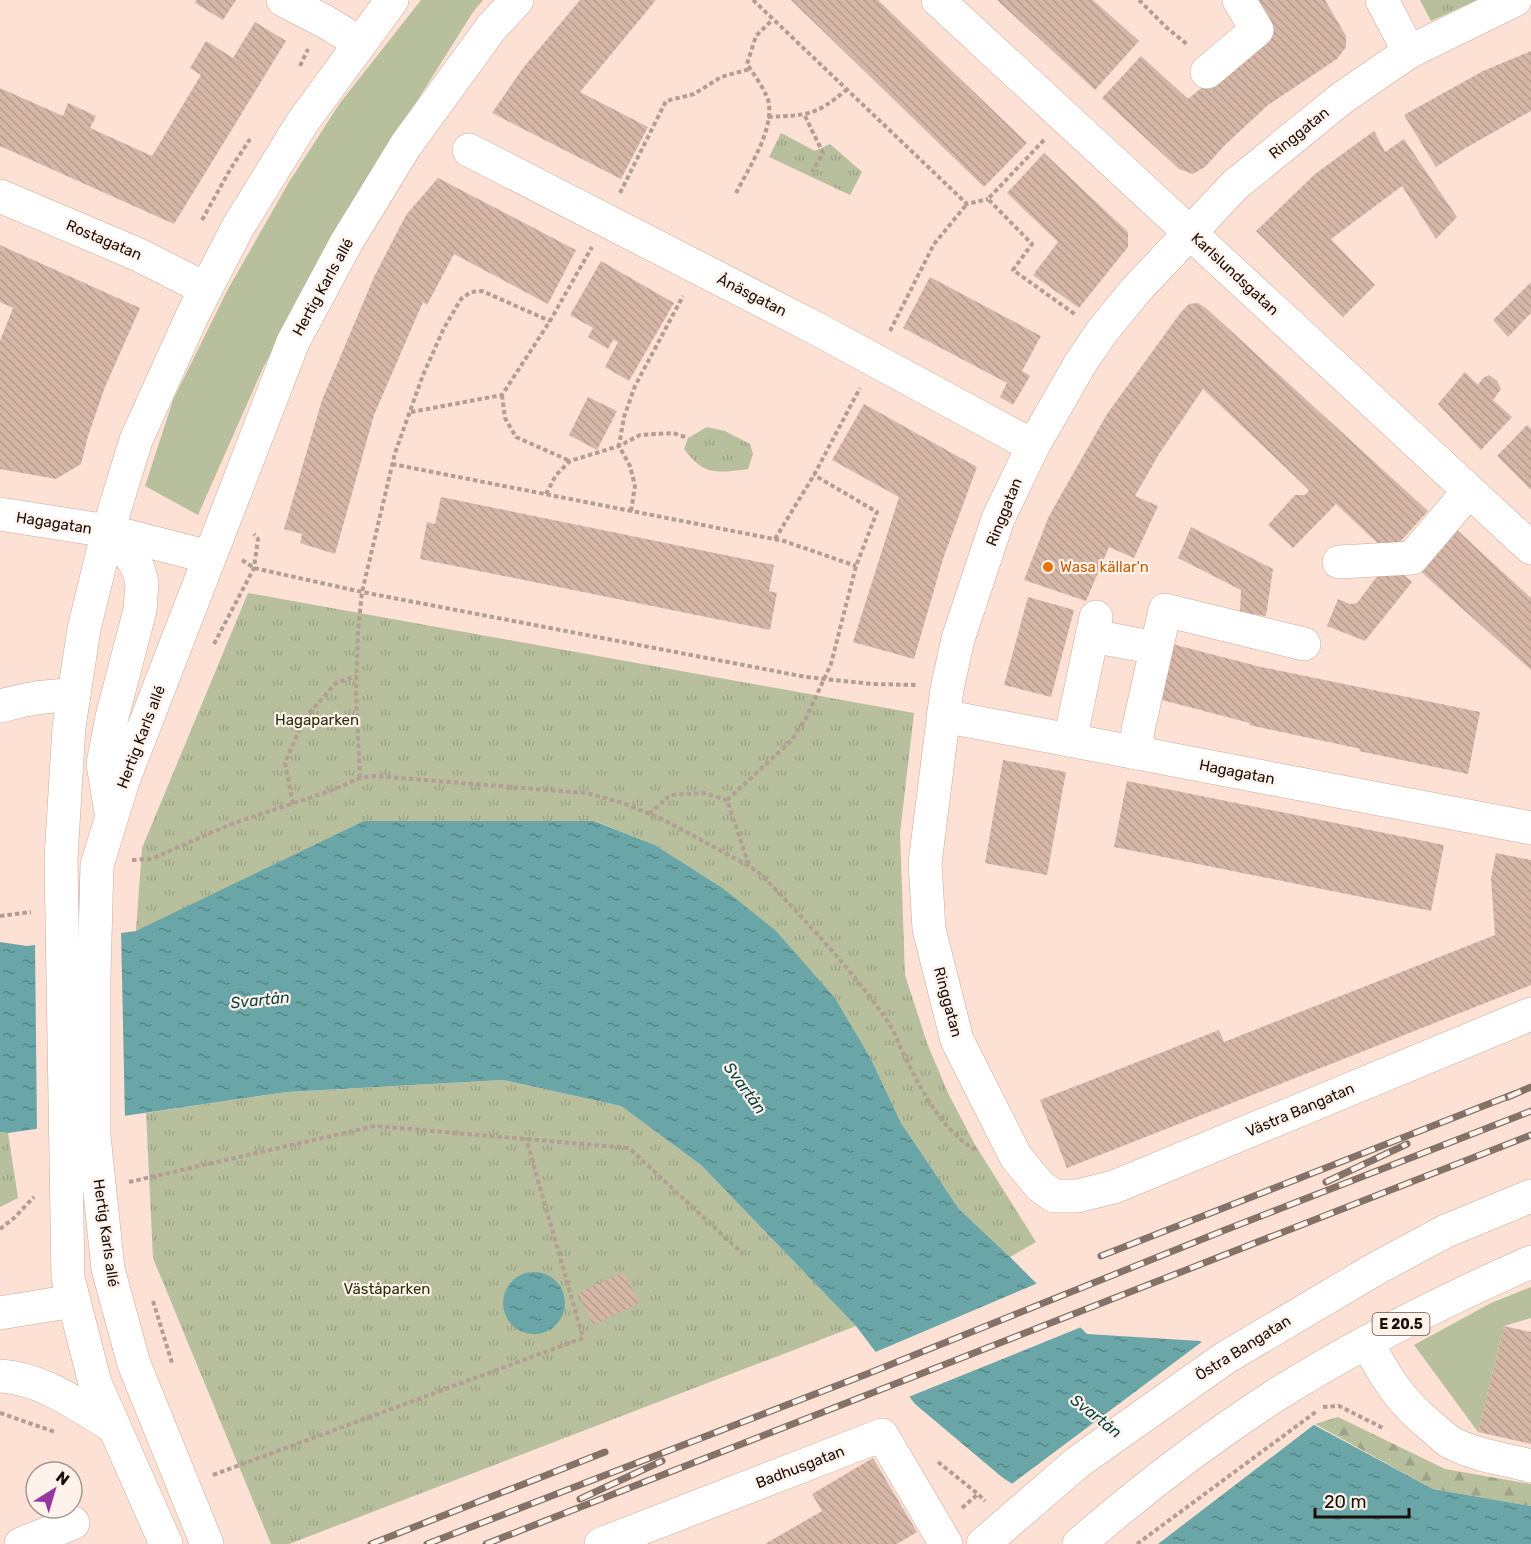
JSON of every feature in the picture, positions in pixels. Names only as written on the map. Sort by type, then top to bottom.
[{"type":"street","points":[[283,0],[324,21],[360,44]]},
{"type":"street","name":"Hertig Karls allé","points":[[207,1544],[134,1364],[111,1280],[80,1137],[61,932],[62,846],[69,727],[84,629],[108,531],[136,440],[206,289],[238,227],[302,123],[392,0]]},
{"type":"street","name":"Hertig Karls allé","points":[[166,1544],[94,1383],[70,1290],[95,931],[97,865],[123,781],[292,342],[346,243],[406,145],[491,28],[517,0]]},
{"type":"street","name":"Karlslundsgatan","points":[[938,0],[1531,548]]},
{"type":"street","points":[[1207,72],[1257,30],[1239,0]]},
{"type":"street","points":[[1382,0],[1409,52]]},
{"type":"street","name":"Ringgatan","points":[[1066,1196],[1053,1196],[1040,1186],[1016,1157],[957,1040],[929,929],[925,863],[945,702],[958,639],[998,519],[1033,446],[1080,364],[1101,333],[1135,291],[1235,185],[1342,98],[1409,52],[1515,0]]},
{"type":"street","name":"Ånäsgatan","points":[[468,150],[875,360],[1033,446]]},
{"type":"street","name":"Rostagatan","points":[[0,196],[139,255],[206,289]]},
{"type":"street","points":[[1339,562],[1412,558],[1469,491]]},
{"type":"street","name":"Hagagatan","points":[[0,514],[108,531],[209,557]]},
{"type":"street","points":[[108,531],[134,561],[142,583],[140,610],[112,717],[103,764],[112,817]]},
{"type":"street","points":[[1136,753],[1138,730],[1165,610],[1304,644]]},
{"type":"street","points":[[1070,740],[1094,626],[1156,648]]},
{"type":"street","points":[[0,706],[20,700],[53,695],[74,695]]},
{"type":"street","name":"Hagagatan","points":[[945,702],[1070,740],[1531,828]]},
{"type":"street","name":"Västra Bangatan","points":[[1066,1196],[1077,1196],[1114,1187],[1531,1014]]},
{"type":"street","name":"Östra Bangatan","points":[[983,1544],[1078,1462],[1225,1358],[1377,1268],[1436,1236],[1531,1196]]},
{"type":"street","name":"E 20.5","points":[[1083,1540],[1191,1455],[1275,1395],[1426,1310],[1531,1262]]},
{"type":"street","points":[[4,1312],[70,1290],[111,1280]]},
{"type":"street","points":[[1367,1342],[1385,1377],[1401,1399],[1450,1442],[1531,1466]]},
{"type":"street","points":[[0,1376],[38,1384],[114,1427]]},
{"type":"street","name":"Badhusgatan","points":[[601,1544],[882,1435],[946,1544]]},
{"type":"street","points":[[21,1544],[73,1523]]},
{"type":"path","points":[[753,0],[967,204]]},
{"type":"path","points":[[1139,0],[1167,28],[1198,52],[1207,72]]},
{"type":"path","points":[[736,193],[759,147],[768,117],[770,103],[747,64],[756,36],[772,20]]},
{"type":"path","points":[[570,460],[516,436],[505,418],[502,395],[550,321],[607,221],[666,101],[694,94],[721,77],[750,69]]},
{"type":"path","points":[[768,117],[805,116],[825,108],[846,90]]},
{"type":"path","points":[[805,116],[823,153],[812,172]]},
{"type":"path","points":[[775,539],[814,475],[934,244],[967,204],[988,199],[1065,117]]},
{"type":"path","points":[[988,199],[1032,244],[1013,270],[1101,333]]},
{"type":"path","points":[[631,511],[635,486],[630,466],[619,446],[624,417],[635,386],[698,268]]},
{"type":"path","points":[[360,778],[357,676],[362,592],[392,464],[444,328],[461,299],[471,291],[482,291],[550,321]]},
{"type":"path","points":[[410,412],[502,395]]},
{"type":"path","points":[[546,494],[556,475],[570,460],[619,446],[640,435],[673,433],[688,438]]},
{"type":"path","points":[[392,464],[775,539],[856,566]]},
{"type":"path","points":[[727,800],[791,741],[806,718],[831,664],[856,566],[877,512],[814,475]]},
{"type":"path","points":[[212,649],[254,568],[362,592],[825,679],[872,684],[929,685],[945,702]]},
{"type":"path","points":[[293,804],[285,763],[304,719],[336,683],[357,676]]},
{"type":"path","points":[[123,861],[151,859],[234,823],[330,791],[360,778],[375,776],[586,793],[623,803],[749,866],[763,876],[856,979],[890,1025],[928,1102],[947,1126],[976,1151],[990,1156],[1016,1157]]},
{"type":"path","points":[[649,814],[670,795],[704,793],[727,800]]},
{"type":"path","points":[[727,800],[749,866]]},
{"type":"path","points":[[0,916],[33,912]]},
{"type":"path","points":[[120,1184],[375,1126],[629,1148],[743,1254]]},
{"type":"path","points":[[207,1478],[584,1338],[526,1138]]},
{"type":"path","points":[[162,1326],[167,1347]]},
{"type":"path","points":[[1137,1544],[1324,1406],[1339,1406],[1391,1432],[1422,1419]]},
{"type":"path","points":[[0,1413],[65,1436]]},
{"type":"green space","points":[[421,0],[483,0],[473,12],[341,222],[263,368],[198,515],[145,486],[173,400],[227,291],[289,182],[340,103]]},
{"type":"green space","points":[[1420,0],[1477,0],[1431,21]]},
{"type":"green space","points":[[781,133],[815,151],[830,144],[862,172],[850,195],[769,157]]},
{"type":"green space","points":[[707,427],[725,431],[750,444],[753,454],[748,469],[712,471],[691,458],[684,449],[688,438]]},
{"type":"green space","name":"Hagaparken","points":[[248,593],[914,713],[900,833],[905,975],[927,1043],[948,1093],[974,1143],[1036,1242],[1010,1257],[959,1209],[901,1123],[870,1057],[835,998],[721,887],[655,845],[595,821],[136,931],[142,848]]},
{"type":"green space","name":"Väståparken","points":[[503,1080],[621,1106],[701,1165],[856,1326],[289,1544],[271,1544],[153,1258],[146,1113],[287,1092]]},
{"type":"green space","points":[[0,1132],[8,1133],[18,1198],[0,1207]]},
{"type":"green space","points":[[1531,1287],[1531,1318],[1504,1326],[1478,1432],[1414,1345],[1491,1303]]},
{"type":"green space","points":[[1338,1417],[1445,1469],[1531,1484],[1531,1506],[1433,1489],[1315,1424]]},
{"type":"water","name":"Svartån","points":[[364,821],[594,821],[655,845],[721,887],[775,930],[835,998],[870,1057],[901,1123],[959,1209],[1087,1334],[1200,1341],[1314,1425],[1433,1489],[1531,1506],[1531,1544],[1106,1544],[1003,1478],[915,1404],[856,1326],[701,1165],[621,1106],[503,1080],[287,1092],[8,1133],[0,1132],[0,942],[27,946],[136,931]]},
{"type":"water","points":[[534,1272],[546,1274],[556,1281],[563,1291],[565,1303],[563,1315],[556,1325],[546,1332],[534,1334],[522,1332],[512,1325],[505,1315],[503,1303],[505,1291],[512,1281],[522,1274]]},
{"type":"pier","points":[[121,930],[125,1119],[37,1132],[35,941]]},
{"type":"pier","points":[[1038,1283],[1084,1326],[906,1398],[873,1353]]},
{"type":"pier","points":[[1203,1341],[1315,1424],[1158,1544],[1100,1544],[1009,1486]]},
{"type":"building","points":[[196,0],[236,0],[223,20],[195,3]]},
{"type":"building","points":[[580,0],[656,0],[580,92],[648,127],[621,179],[492,113],[523,68]]},
{"type":"building","points":[[791,0],[878,0],[1027,143],[984,187]]},
{"type":"building","points":[[997,0],[1093,0],[1139,41],[1095,90]]},
{"type":"building","points":[[1253,0],[1325,0],[1346,36],[1346,47],[1337,59],[1268,105],[1205,167],[1193,174],[1179,169],[1102,98],[1141,56],[1188,99],[1271,31]]},
{"type":"building","points":[[255,22],[286,41],[174,224],[0,146],[0,88],[63,116],[68,103],[96,116],[90,128],[152,156],[201,75],[190,68],[206,41],[233,58]]},
{"type":"building","points":[[1531,51],[1531,111],[1436,167],[1404,115],[1483,71]]},
{"type":"building","points":[[1374,131],[1385,152],[1404,139],[1457,217],[1436,239],[1402,186],[1331,239],[1375,285],[1343,317],[1256,231],[1315,174]]},
{"type":"building","points":[[1044,153],[1128,232],[1128,247],[1079,308],[1033,275],[1058,242],[1007,193]]},
{"type":"building","points":[[438,178],[576,250],[548,304],[454,254],[427,305],[423,302],[374,415],[335,554],[300,543],[302,534],[284,529],[322,400],[374,277],[406,215]]},
{"type":"building","points":[[0,245],[140,308],[105,387],[81,464],[56,479],[0,469],[0,341],[13,308],[0,302]]},
{"type":"building","points":[[601,261],[674,303],[629,381],[605,367],[618,342],[613,340],[608,349],[588,337],[593,328],[570,315]]},
{"type":"building","points":[[930,277],[1041,336],[1022,371],[1030,376],[1013,405],[1000,397],[1007,383],[903,328]]},
{"type":"building","points":[[1531,282],[1531,313],[1508,337],[1493,320]]},
{"type":"building","points":[[1198,303],[1428,511],[1389,554],[1336,504],[1293,548],[1268,525],[1295,495],[1305,495],[1309,490],[1203,389],[1159,454],[1135,496],[1158,506],[1134,558],[1109,547],[1086,601],[1024,580],[1049,516],[1107,414],[1181,312],[1189,304]]},
{"type":"building","points":[[1465,372],[1478,385],[1483,378],[1489,375],[1497,381],[1501,389],[1493,400],[1512,417],[1481,450],[1438,404]]},
{"type":"building","points":[[588,397],[617,411],[597,450],[569,435]]},
{"type":"building","points":[[864,404],[977,467],[943,559],[914,659],[853,642],[899,497],[832,460]]},
{"type":"building","points":[[1527,425],[1531,429],[1531,490],[1497,456]]},
{"type":"building","points":[[441,497],[774,565],[769,591],[777,593],[770,630],[420,559],[427,522],[435,524]]},
{"type":"building","points":[[1191,527],[1273,569],[1266,616],[1240,612],[1241,590],[1178,558]]},
{"type":"building","points":[[1456,529],[1531,598],[1531,670],[1419,570]]},
{"type":"building","points":[[1388,562],[1412,582],[1365,641],[1327,626],[1338,599],[1350,604],[1357,603]]},
{"type":"building","points":[[1028,597],[1074,610],[1051,697],[1004,685]]},
{"type":"building","points":[[1172,644],[1261,667],[1480,712],[1468,774],[1249,725],[1250,723],[1158,699]]},
{"type":"building","points":[[1003,760],[1066,772],[1047,875],[985,863]]},
{"type":"building","points":[[1127,781],[1444,845],[1431,911],[1114,847]]},
{"type":"building","points":[[1496,853],[1531,860],[1531,985],[1067,1168],[1040,1100],[1219,1030],[1224,1042],[1495,935],[1491,878]]},
{"type":"building","points":[[624,1272],[639,1303],[593,1325],[578,1293]]},
{"type":"building","points":[[1504,1326],[1531,1332],[1531,1444],[1478,1432]]},
{"type":"building","points":[[873,1458],[917,1532],[897,1544],[765,1544],[822,1511],[812,1494]]},
{"type":"railway","points":[[1508,1097],[1531,1087]]},
{"type":"railway","points":[[1101,1256],[1514,1094]]},
{"type":"railway","points":[[427,1544],[867,1374],[1225,1230],[1531,1111]]},
{"type":"railway","points":[[486,1544],[1531,1135]]},
{"type":"railway","points":[[1326,1182],[1407,1144]]},
{"type":"railway","points":[[371,1544],[605,1452]]},
{"type":"railway","points":[[580,1499],[662,1461]]},
{"type":"place","name":"Wasa källar'n","points":[[1048,567]]}]
